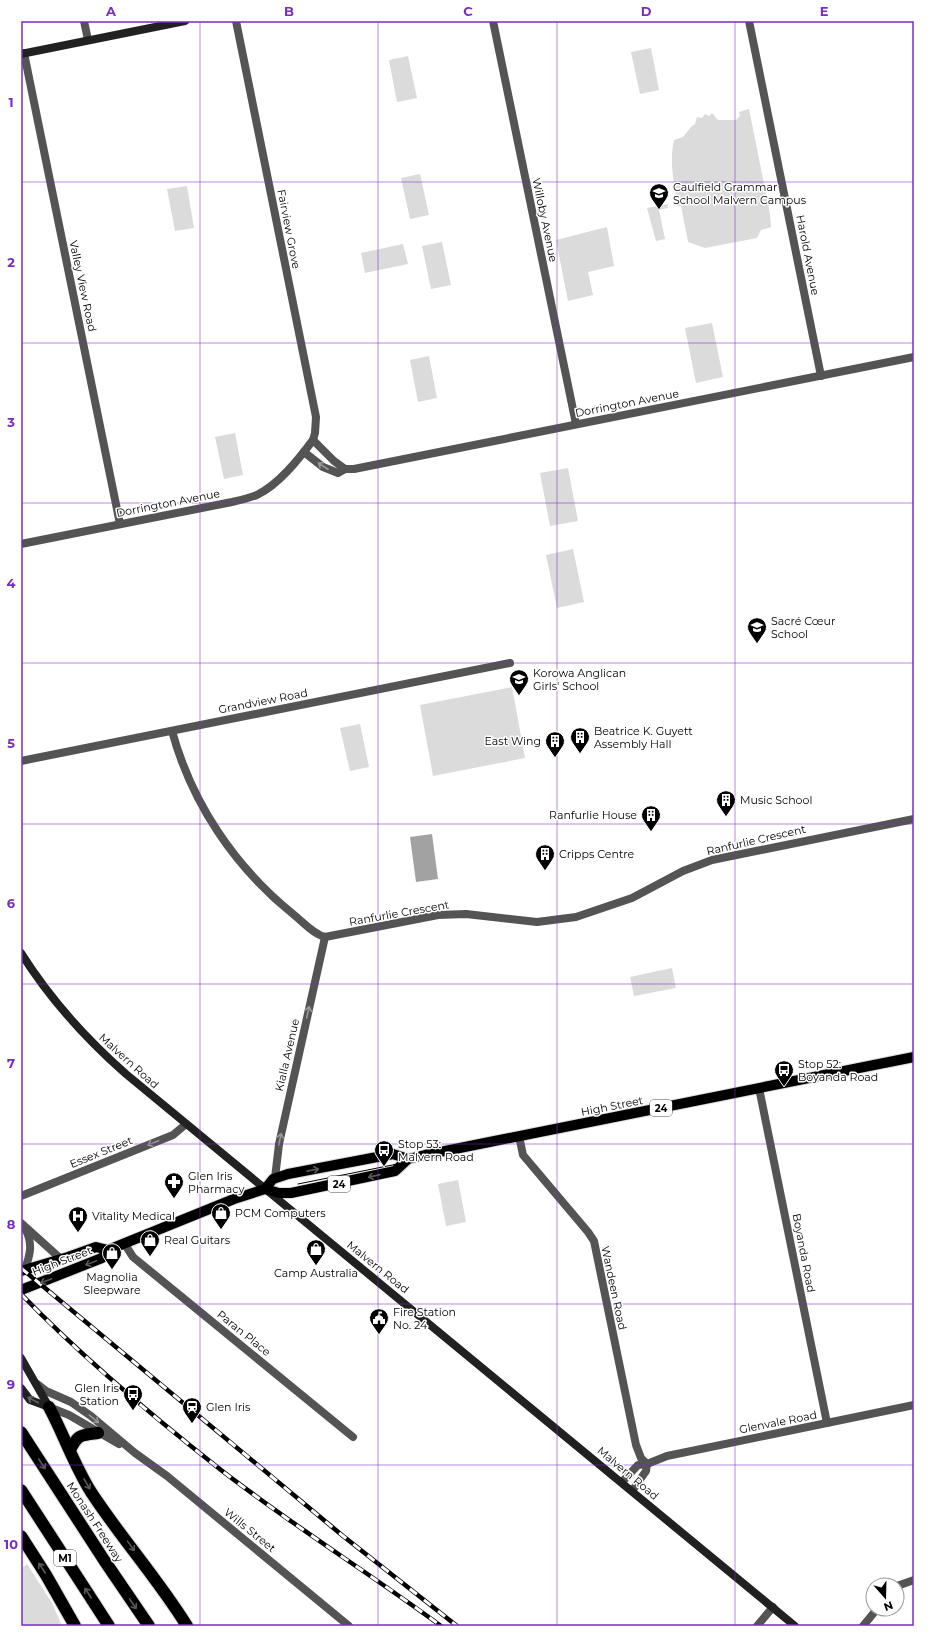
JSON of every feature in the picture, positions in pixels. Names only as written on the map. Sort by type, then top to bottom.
[{"type":"highway","points":[[49,1407],[81,1474],[92,1492],[187,1626]]},
{"type":"highway","name":"Monash Freeway","points":[[21,1432],[149,1626]]},
{"type":"highway","points":[[70,1450],[79,1436],[98,1433]]},
{"type":"highway","name":"M1","points":[[21,1490],[109,1626]]},
{"type":"highway","points":[[21,1536],[46,1574],[75,1626]]},
{"type":"main road","points":[[22,53],[185,21]]},
{"type":"main road","name":"Malvern Road","points":[[21,953],[52,997],[86,1037],[126,1074],[795,1626]]},
{"type":"main road","name":"High Street","points":[[275,1178],[393,1154],[408,1159],[914,1057]]},
{"type":"main road","name":"High Street","points":[[21,1290],[102,1258],[108,1250],[234,1198],[265,1189],[280,1193],[291,1193],[366,1178],[395,1171],[408,1159]]},
{"type":"main road","points":[[265,1189],[275,1178]]},
{"type":"main road","name":"High Street","points":[[23,1270],[96,1247],[108,1250]]},
{"type":"main road","name":"Wills Street","points":[[21,1358],[49,1407]]},
{"type":"main road","name":"Wills Street","points":[[21,1388],[30,1400],[49,1407]]},
{"type":"street","points":[[84,21],[88,40]]},
{"type":"street","name":"Fairview Grove","points":[[236,21],[316,417],[315,433],[312,440]]},
{"type":"street","name":"Willoby Avenue","points":[[493,21],[576,424]]},
{"type":"street","name":"Harold Avenue","points":[[749,21],[821,376]]},
{"type":"street","name":"Valley View Road","points":[[22,53],[120,524]]},
{"type":"street","name":"Dorrington Avenue","points":[[304,452],[323,467],[338,473],[345,469],[361,468],[914,357]]},
{"type":"street","points":[[312,440],[334,461],[345,469]]},
{"type":"street","name":"Dorrington Avenue","points":[[21,544],[232,502],[256,495],[272,485],[304,452],[312,440]]},
{"type":"street","name":"Grandview Road","points":[[21,761],[510,662]]},
{"type":"street","points":[[172,731],[194,790],[217,831],[232,852],[249,873],[277,901],[316,932],[325,937]]},
{"type":"street","name":"Ranfurlie Crescent","points":[[325,937],[438,915],[466,914],[537,922],[576,917],[632,898],[684,871],[712,860],[914,819]]},
{"type":"street","name":"Kialla Avenue","points":[[275,1178],[279,1144],[325,937]]},
{"type":"street","name":"Boyanda Road","points":[[759,1088],[827,1423]]},
{"type":"street","name":"Essex Street","points":[[21,1196],[173,1135],[186,1124]]},
{"type":"street","name":"Wandeen Road","points":[[518,1136],[523,1155],[594,1241],[636,1445],[642,1458],[647,1464]]},
{"type":"street","points":[[23,1226],[61,1259]]},
{"type":"street","points":[[23,1226],[30,1239],[31,1248],[23,1270]]},
{"type":"street","name":"Paran Place","points":[[124,1243],[130,1254],[353,1438]]},
{"type":"street","name":"Wills Street","points":[[37,1384],[46,1391],[71,1402],[91,1416],[349,1626]]},
{"type":"street","name":"Glenvale Road","points":[[622,1482],[638,1465],[647,1464],[667,1456],[914,1405]]},
{"type":"street","name":"Wills Street","points":[[49,1407],[69,1415],[135,1453]]},
{"type":"street","points":[[632,1491],[646,1471],[647,1464]]},
{"type":"street","points":[[757,1626],[773,1607]]},
{"type":"street","points":[[863,1626],[870,1617]]},
{"type":"shaded area","points":[[651,48],[659,90],[640,94],[631,52]]},
{"type":"shaded area","points":[[408,56],[417,98],[397,102],[389,60]]},
{"type":"shaded area","points":[[749,109],[770,214],[771,227],[761,230],[757,238],[705,248],[688,242],[681,206],[678,206],[674,181],[672,156],[674,140],[683,137],[695,124],[697,117],[702,118],[705,114],[709,116],[712,113],[718,120],[736,120],[740,116],[739,112]]},
{"type":"shaded area","points":[[420,174],[429,215],[410,219],[401,178]]},
{"type":"shaded area","points":[[187,186],[194,228],[175,231],[167,189]]},
{"type":"shaded area","points":[[668,204],[668,208],[659,210],[665,239],[656,241],[647,208]]},
{"type":"shaded area","points":[[607,227],[614,266],[588,272],[593,295],[568,301],[556,240]]},
{"type":"shaded area","points":[[442,242],[451,285],[431,289],[422,246]]},
{"type":"shaded area","points":[[403,244],[408,264],[365,273],[361,253]]},
{"type":"shaded area","points":[[712,323],[723,377],[696,383],[685,328]]},
{"type":"shaded area","points":[[429,356],[437,398],[418,402],[410,360]]},
{"type":"shaded area","points":[[235,433],[243,475],[224,479],[215,437]]},
{"type":"shaded area","points":[[568,468],[578,521],[550,526],[540,473]]},
{"type":"shaded area","points":[[573,549],[584,602],[557,608],[546,555]]},
{"type":"shaded area","points":[[512,687],[525,758],[433,776],[420,705]]},
{"type":"shaded area","points":[[360,724],[369,767],[350,771],[340,728]]},
{"type":"shaded area","points":[[432,834],[438,879],[416,882],[410,837]]},
{"type":"shaded area","points":[[672,968],[676,988],[634,996],[630,977]]},
{"type":"shaded area","points":[[458,1180],[466,1222],[446,1226],[438,1184]]},
{"type":"shaded area","points":[[27,1564],[52,1603],[62,1626],[21,1626],[21,1569]]},
{"type":"tram line","points":[[431,1153],[446,1148],[914,1054]]},
{"type":"tram line","points":[[298,1184],[914,1060]]},
{"type":"railway","points":[[21,1268],[343,1536],[457,1626]]},
{"type":"railway","points":[[21,1294],[93,1363],[221,1470],[275,1510],[441,1626]]},
{"type":"place","name":"Caulfield Grammar School Malvern Campus","points":[[659,210]]},
{"type":"place","name":"Sacré Cœur School","points":[[757,644]]},
{"type":"place","name":"Korowa Anglican Girls' School","points":[[519,696]]},
{"type":"place","name":"Beatrice K. Guyett Assembly Hall","points":[[580,754]]},
{"type":"place","name":"East Wing","points":[[555,758]]},
{"type":"place","name":"Music School","points":[[726,817]]},
{"type":"place","name":"Ranfurlie House","points":[[651,832]]},
{"type":"place","name":"Cripps Centre","points":[[545,871]]},
{"type":"place","name":"Stop 52: Boyanda Road","points":[[784,1087]]},
{"type":"place","name":"Stop 53: Malvern Road","points":[[384,1167]]},
{"type":"place","name":"Glen Iris Pharmacy","points":[[174,1199]]},
{"type":"place","name":"PCM Computers","points":[[221,1230]]},
{"type":"place","name":"Vitality Medical","points":[[78,1233]]},
{"type":"place","name":"Real Guitars","points":[[150,1257]]},
{"type":"place","name":"Camp Australia","points":[[316,1266]]},
{"type":"place","name":"Magnolia Sleepware","points":[[112,1270]]},
{"type":"place","name":"Fire Station No. 24","points":[[379,1335]]},
{"type":"place","name":"Glen Iris Station","points":[[133,1411]]},
{"type":"place","name":"Glen Iris","points":[[192,1424]]}]
